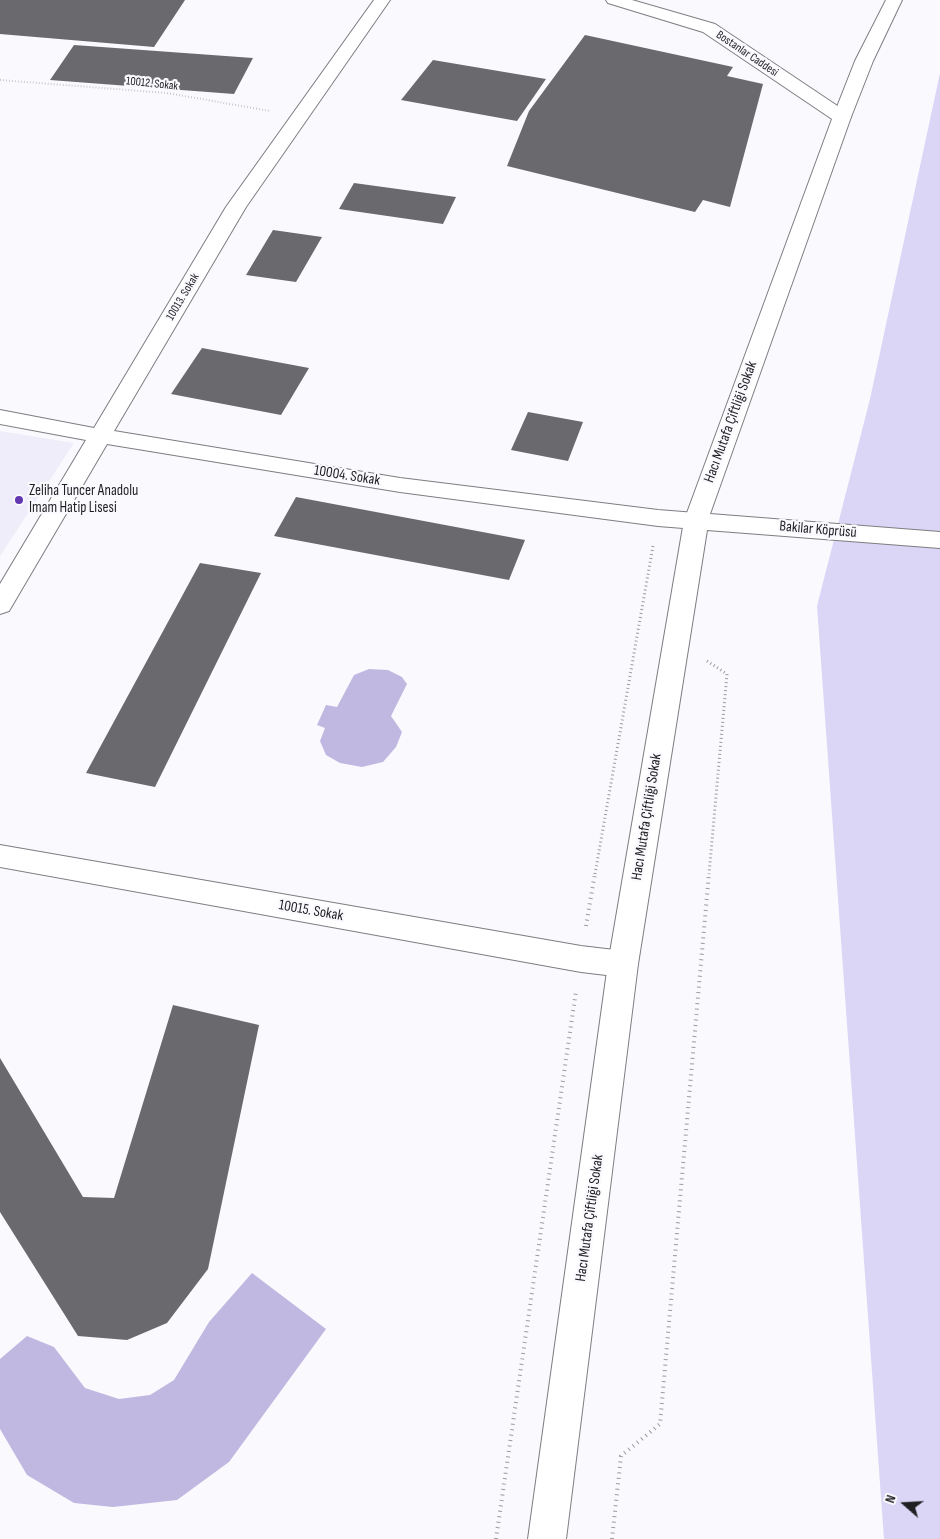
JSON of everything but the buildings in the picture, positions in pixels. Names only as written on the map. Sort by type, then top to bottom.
[{"type":"street","name":"10013. Sokak","points":[[0,605],[236,207],[382,0]]},
{"type":"street","name":"Bostanlar Caddesi","points":[[614,0],[709,28],[842,117]]},
{"type":"street","name":"Hacı Mutafa Çiftliği Sokak","points":[[547,1539],[623,964],[696,521],[842,117],[864,61],[894,0]]},
{"type":"street","name":"10004. Sokak","points":[[0,416],[100,436],[400,485],[658,518],[696,521]]},
{"type":"street","name":"Bakilar Köprüsü","points":[[696,521],[940,540]]},
{"type":"street","name":"10015. Sokak","points":[[0,856],[580,959],[623,964]]},
{"type":"path","name":"10012. Sokak","points":[[0,80],[167,93],[300,116]]},
{"type":"path","points":[[496,1539],[580,959],[624,699],[658,518]]},
{"type":"path","points":[[612,1539],[621,1456],[660,1424],[727,674],[705,660]]},
{"type":"shaded area","points":[[940,73],[940,1539],[884,1539],[817,606],[870,399]]},
{"type":"shaded area","name":"Zeliha Tuncer Anadolu Imam Hatip Lisesi","points":[[0,431],[74,443],[0,556]]},
{"type":"shaded area","points":[[369,669],[388,670],[402,677],[407,684],[391,716],[402,732],[396,747],[383,762],[362,767],[340,763],[326,755],[320,741],[325,728],[317,725],[326,705],[337,707],[354,675]]},
{"type":"shaded area","points":[[252,1273],[326,1329],[229,1462],[177,1500],[113,1507],[74,1503],[27,1475],[0,1429],[0,1359],[27,1336],[54,1347],[85,1388],[119,1399],[150,1395],[174,1380],[209,1322]]},
{"type":"place","name":"Zeliha Tuncer Anadolu Imam Hatip Lisesi","points":[[19,500]]}]
